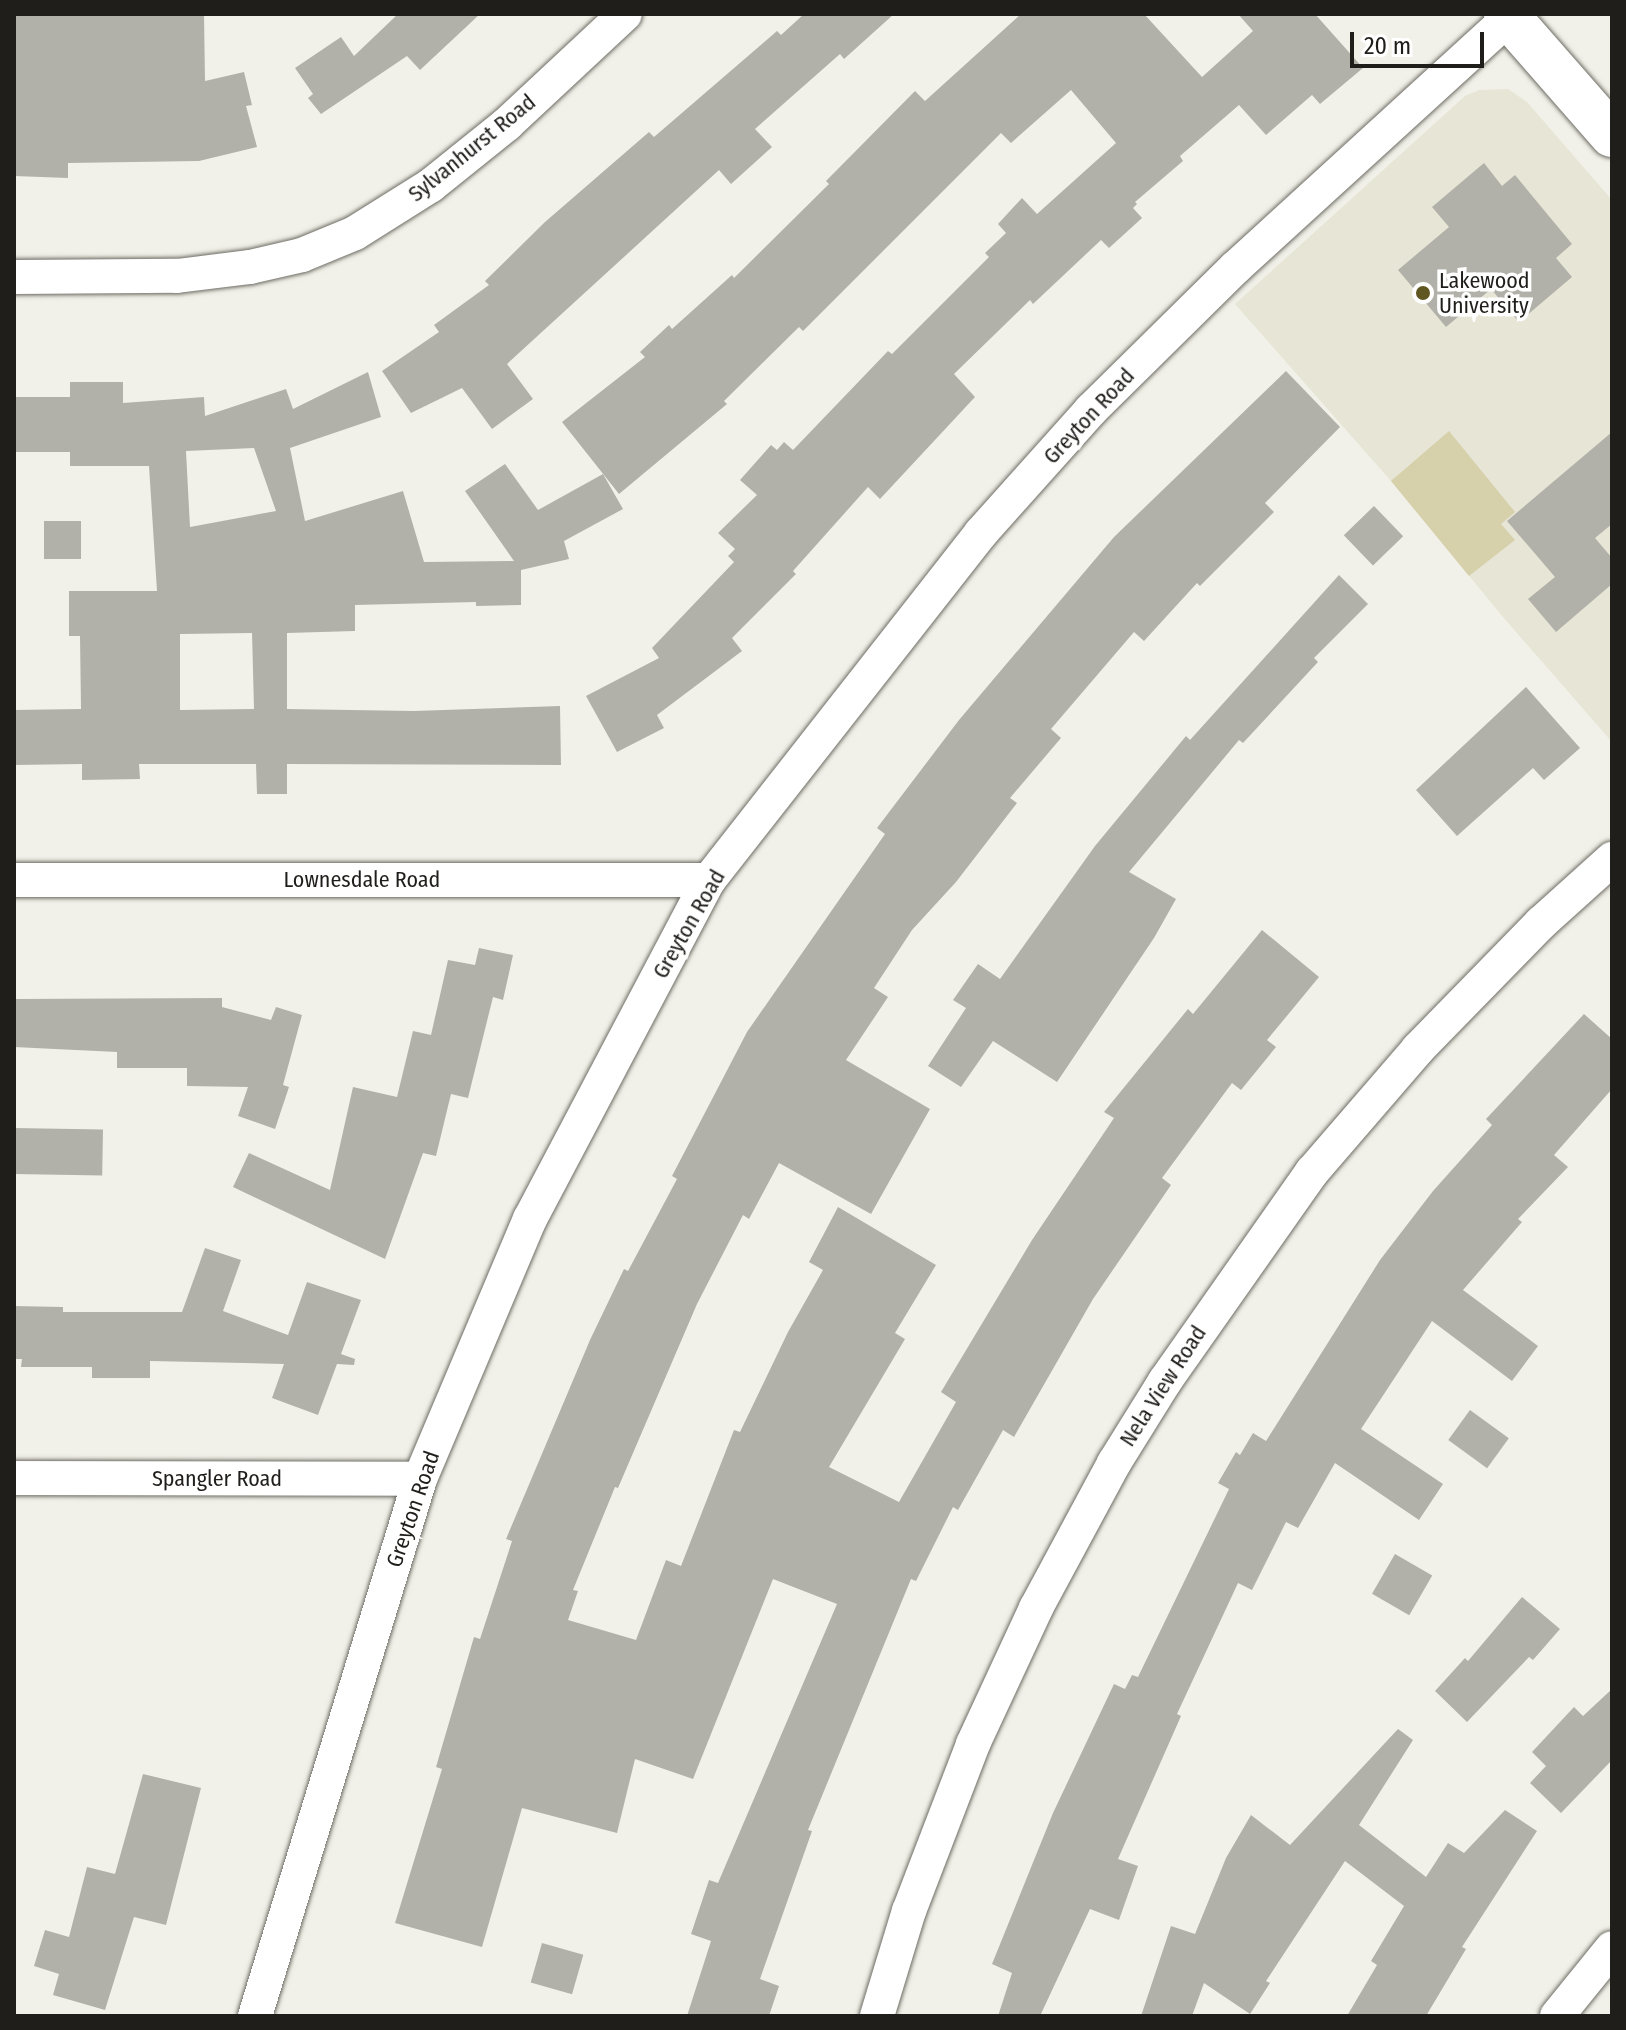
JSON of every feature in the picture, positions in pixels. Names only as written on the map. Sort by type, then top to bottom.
[{"type":"street","name":"Sylvanhurst Road","points":[[14,277],[177,276],[250,267],[302,255],[355,233],[430,186],[507,124],[625,14]]},
{"type":"street","points":[[1508,16],[1612,135]]},
{"type":"street","name":"Greyton Road","points":[[255,2016],[420,1479],[530,1219],[709,880],[981,533],[1091,410],[1235,268],[1508,16]]},
{"type":"street","name":"Nela View Road","points":[[877,2016],[909,1911],[973,1744],[1036,1608],[1114,1463],[1165,1381],[1303,1185],[1351,1127],[1418,1049],[1541,923],[1612,859]]},
{"type":"street","name":"Lownesdale Road","points":[[14,880],[709,880]]},
{"type":"street","name":"Spangler Road","points":[[14,1478],[420,1479]]},
{"type":"street","points":[[1557,2016],[1612,1948]]},
{"type":"shaded area","name":"Lakewood University","points":[[1508,89],[1527,102],[1612,200],[1612,742],[1503,617],[1391,481],[1235,304],[1465,96],[1479,90]]},
{"type":"shaded area","points":[[1449,431],[1515,512],[1501,524],[1515,540],[1469,576],[1391,481]]},
{"type":"building","points":[[14,14],[204,14],[205,81],[244,72],[252,105],[246,106],[257,147],[199,161],[68,163],[68,178],[14,176]]},
{"type":"building","points":[[398,14],[480,14],[420,70],[407,56],[321,114],[308,98],[313,94],[295,68],[341,37],[354,56]]},
{"type":"building","points":[[804,14],[894,14],[844,59],[840,54],[755,129],[772,147],[731,184],[719,170],[507,364],[533,399],[492,429],[462,388],[411,413],[382,371],[439,332],[434,325],[489,285],[485,281],[545,222],[649,132],[654,137],[777,31],[781,35]]},
{"type":"building","points":[[1021,14],[1144,14],[1202,77],[1253,31],[1238,14],[1315,14],[1363,68],[1320,104],[1312,95],[1266,135],[1239,105],[1180,156],[1183,161],[1135,202],[1137,204],[1133,208],[1142,218],[1109,248],[1101,240],[1033,304],[1030,300],[954,374],[975,397],[880,499],[868,487],[793,571],[796,574],[732,638],[742,651],[657,715],[664,728],[617,752],[586,696],[659,658],[652,648],[734,562],[728,556],[735,549],[718,533],[757,495],[740,480],[771,445],[777,450],[784,442],[793,450],[888,351],[892,354],[989,257],[985,253],[1006,233],[998,224],[1022,198],[1037,214],[1116,143],[1071,90],[1011,143],[1001,133],[803,331],[799,327],[724,401],[727,404],[619,494],[562,422],[645,357],[640,352],[669,325],[672,329],[732,275],[734,278],[829,184],[826,181],[915,91],[925,101]]},
{"type":"building","points":[[1484,163],[1502,186],[1515,175],[1572,244],[1556,258],[1572,277],[1519,322],[1491,289],[1446,327],[1398,270],[1449,227],[1432,207]]},
{"type":"building","points":[[1286,371],[1340,427],[1265,503],[1274,512],[1200,586],[1197,583],[1144,641],[1134,632],[1051,729],[1061,738],[1010,798],[1017,803],[956,882],[912,930],[874,988],[888,997],[846,1060],[930,1109],[871,1214],[779,1163],[749,1219],[743,1215],[697,1304],[618,1488],[615,1487],[573,1590],[578,1591],[568,1620],[636,1640],[666,1560],[681,1566],[734,1430],[740,1432],[788,1332],[823,1270],[809,1262],[838,1207],[936,1265],[895,1333],[905,1339],[829,1467],[899,1502],[956,1402],[941,1392],[1032,1240],[1114,1118],[1104,1112],[1188,1009],[1193,1014],[1262,930],[1319,977],[1267,1040],[1276,1047],[1241,1090],[1232,1083],[1162,1178],[1171,1185],[1093,1299],[1014,1437],[1003,1430],[958,1510],[953,1507],[916,1581],[911,1579],[808,1830],[812,1831],[760,1979],[779,1986],[769,2016],[687,2016],[711,1941],[691,1934],[709,1880],[718,1883],[837,1604],[773,1579],[693,1779],[635,1759],[617,1833],[522,1808],[482,1947],[395,1923],[442,1769],[436,1767],[474,1637],[480,1639],[512,1541],[506,1539],[590,1340],[624,1269],[628,1271],[677,1179],[672,1176],[747,1032],[885,834],[877,828],[959,720],[1114,537]]},
{"type":"building","points":[[368,372],[381,417],[290,448],[305,521],[403,491],[424,562],[514,561],[465,491],[505,464],[538,510],[603,474],[623,509],[564,541],[569,559],[521,570],[521,605],[476,606],[476,602],[355,605],[355,631],[287,633],[287,709],[414,711],[560,706],[561,765],[287,764],[287,794],[257,794],[256,764],[139,764],[140,779],[82,780],[82,764],[14,765],[14,710],[81,709],[80,636],[69,636],[69,591],[157,591],[149,466],[70,466],[70,452],[14,452],[14,397],[70,397],[70,382],[123,382],[123,403],[204,397],[205,416],[286,389],[293,409]],"holes":[[[254,448],[276,511],[190,527],[186,451]],[[252,633],[254,709],[180,710],[180,634]]]},
{"type":"building","points":[[1612,432],[1612,524],[1595,538],[1612,558],[1612,584],[1556,632],[1528,599],[1555,577],[1507,521]]},
{"type":"building","points":[[1374,506],[1403,536],[1373,565],[1344,535]]},
{"type":"building","points":[[44,521],[81,521],[81,559],[44,559]]},
{"type":"building","points":[[1339,575],[1368,604],[1314,658],[1318,662],[1243,743],[1239,740],[1129,872],[1176,899],[1154,938],[1057,1082],[993,1041],[961,1087],[928,1066],[966,1008],[953,1000],[978,964],[1000,979],[1095,846],[1186,736],[1190,740]]},
{"type":"building","points":[[1526,687],[1580,748],[1544,780],[1533,768],[1457,836],[1416,790]]},
{"type":"building","points":[[479,948],[513,955],[503,1000],[493,997],[468,1098],[451,1094],[436,1156],[423,1153],[385,1259],[233,1187],[249,1153],[330,1190],[353,1087],[397,1097],[413,1031],[431,1035],[448,960],[475,965]]},
{"type":"building","points":[[222,998],[222,1007],[271,1020],[276,1007],[302,1015],[283,1085],[289,1087],[275,1129],[238,1116],[248,1087],[187,1086],[187,1068],[117,1068],[117,1052],[14,1047],[14,999]]},
{"type":"building","points":[[1584,1014],[1612,1039],[1612,1089],[1554,1155],[1568,1167],[1518,1219],[1522,1222],[1463,1290],[1538,1346],[1512,1381],[1432,1321],[1361,1429],[1443,1484],[1419,1520],[1335,1463],[1298,1528],[1286,1522],[1252,1590],[1238,1583],[1177,1714],[1181,1716],[1118,1859],[1138,1866],[1119,1920],[1090,1909],[1040,2016],[998,2016],[1012,1973],[992,1964],[1053,1813],[1114,1684],[1125,1689],[1132,1675],[1138,1677],[1229,1489],[1218,1483],[1236,1452],[1240,1455],[1253,1433],[1266,1441],[1380,1260],[1433,1191],[1492,1125],[1486,1119]]},
{"type":"building","points":[[14,1128],[103,1130],[102,1176],[14,1174]]},
{"type":"building","points":[[205,1248],[241,1260],[223,1311],[288,1335],[307,1282],[361,1300],[341,1354],[355,1359],[354,1365],[337,1364],[318,1415],[272,1398],[284,1364],[150,1361],[150,1378],[92,1378],[92,1367],[21,1367],[22,1359],[14,1359],[14,1306],[63,1307],[63,1312],[182,1312]]},
{"type":"building","points":[[1470,1410],[1509,1438],[1487,1468],[1448,1440]]},
{"type":"building","points":[[1395,1554],[1432,1576],[1409,1615],[1372,1594]]},
{"type":"building","points":[[1522,1597],[1560,1629],[1533,1660],[1529,1657],[1467,1722],[1435,1691],[1465,1658],[1468,1661]]},
{"type":"building","points":[[1612,1689],[1612,1760],[1561,1813],[1530,1783],[1546,1766],[1532,1752],[1574,1707],[1583,1716]]},
{"type":"building","points":[[1398,1729],[1413,1740],[1359,1825],[1426,1877],[1448,1843],[1464,1853],[1505,1810],[1537,1831],[1462,1947],[1466,1949],[1426,2016],[1347,2016],[1377,1965],[1371,1961],[1404,1906],[1345,1861],[1266,1981],[1270,1983],[1250,2014],[1204,1983],[1192,2016],[1141,2016],[1171,1926],[1195,1934],[1226,1858],[1251,1815],[1290,1845]]},
{"type":"building","points":[[143,1774],[201,1788],[166,1925],[134,1917],[105,2010],[53,1995],[59,1974],[34,1966],[45,1930],[69,1937],[87,1867],[115,1874]]},
{"type":"building","points":[[542,1943],[583,1955],[572,1994],[531,1982]]},
{"type":"place","name":"Lakewood University","points":[[1423,293]]}]
